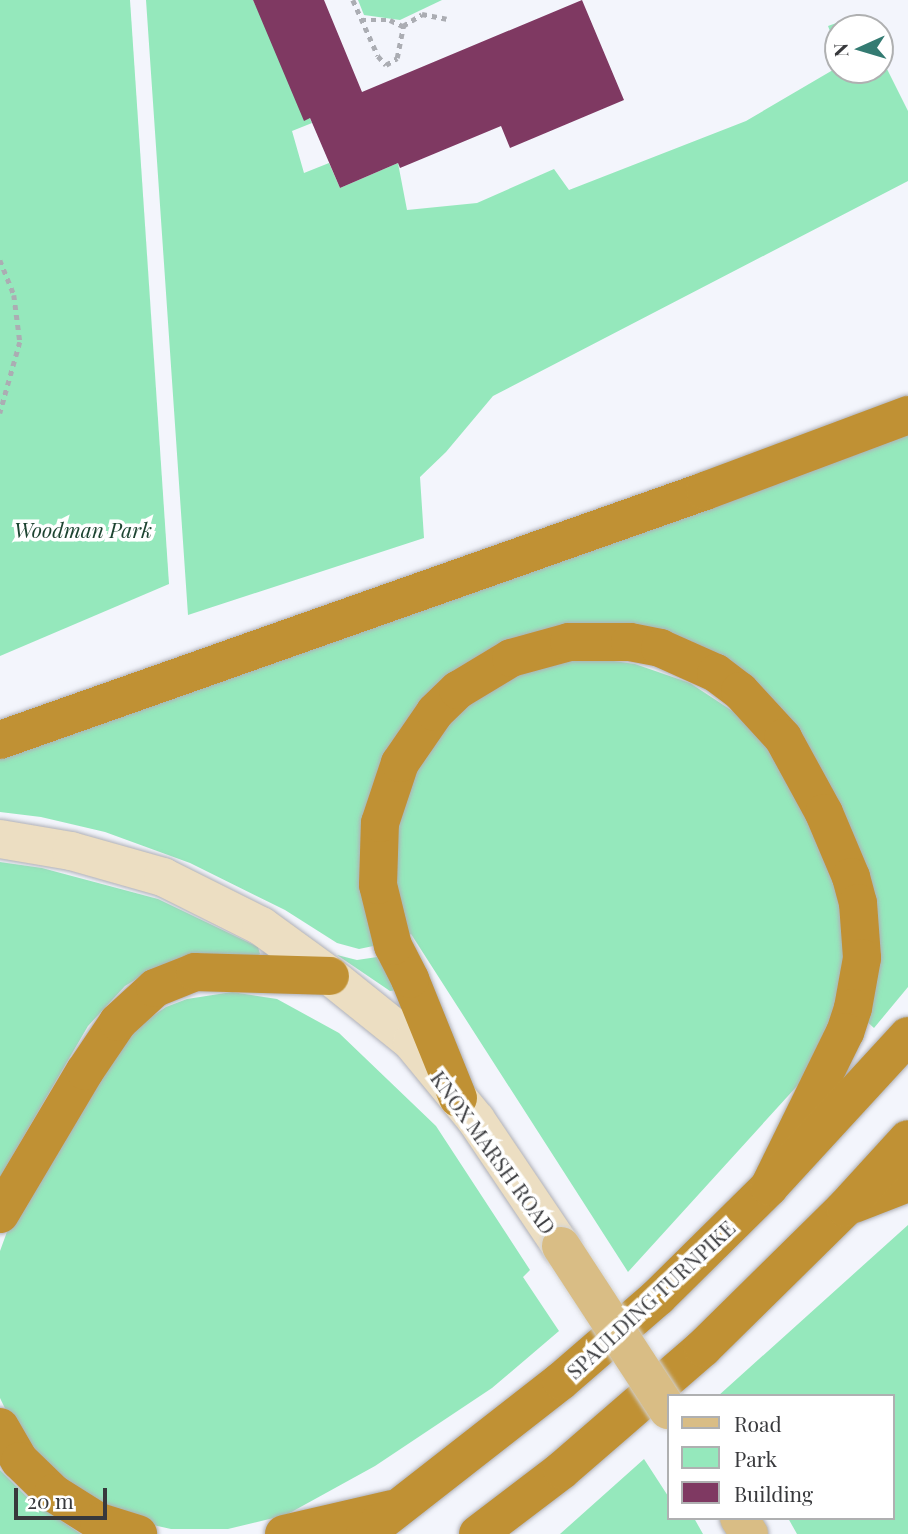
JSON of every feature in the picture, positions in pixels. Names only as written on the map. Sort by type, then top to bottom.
[{"type":"highway","points":[[0,740],[705,491],[908,415]]},
{"type":"highway","points":[[458,1098],[410,979],[393,946],[377,886],[380,823],[400,764],[435,712],[458,690],[511,658],[539,648],[579,641],[630,642],[660,648],[716,673],[740,691],[783,738],[824,813],[851,877],[858,903],[862,958],[853,1008],[845,1032],[769,1187]]},
{"type":"highway","points":[[0,1214],[65,1104],[118,1022],[155,988],[195,972],[330,975]]},
{"type":"highway","name":"SPAULDING TURNPIKE","points":[[365,1534],[580,1364],[658,1297],[769,1187],[908,1036]]},
{"type":"highway","points":[[478,1534],[562,1470],[703,1348],[845,1208],[908,1139]]},
{"type":"highway","points":[[845,1208],[908,1183]]},
{"type":"highway","points":[[0,1427],[20,1461],[53,1493],[99,1522],[138,1534]]},
{"type":"highway","points":[[516,1534],[562,1470]]},
{"type":"highway","points":[[284,1534],[401,1507]]},
{"type":"main road","name":"KNOX MARSH ROAD","points":[[0,839],[71,851],[163,877],[261,926],[330,975],[412,1042],[458,1098],[561,1246],[666,1407]]},
{"type":"path","points":[[353,0],[378,56],[386,65],[397,58],[403,26],[422,14],[447,19]]},
{"type":"path","points":[[360,20],[390,20],[403,26]]},
{"type":"path","points":[[0,260],[14,295],[20,342],[0,414]]},
{"type":"green space","name":"Woodman Park","points":[[0,0],[130,0],[169,584],[0,656]]},
{"type":"green space","points":[[146,0],[253,0],[312,123],[292,131],[304,173],[329,163],[340,188],[398,163],[407,210],[477,203],[554,169],[569,190],[746,121],[824,75],[824,84],[894,83],[908,111],[908,181],[493,396],[446,452],[420,477],[424,538],[188,615]]},
{"type":"green space","points":[[358,0],[442,0],[400,20],[364,15]]},
{"type":"green space","points":[[908,432],[908,987],[874,1028],[863,1018],[870,990],[802,745],[623,625],[402,727],[378,945],[359,949],[337,943],[285,910],[190,863],[105,832],[41,817],[0,812],[0,751]]},
{"type":"green space","points":[[607,660],[635,664],[690,683],[740,716],[762,737],[835,871],[846,956],[832,1019],[798,1085],[628,1272],[411,934],[403,937],[389,858],[419,757],[475,696],[550,661]]},
{"type":"green space","points":[[0,862],[42,868],[158,899],[258,947],[260,954],[254,958],[148,972],[125,986],[88,1026],[0,1177]]},
{"type":"green space","points":[[337,955],[357,960],[384,956],[398,990],[390,991]]},
{"type":"green space","points":[[232,992],[277,999],[339,1033],[436,1126],[530,1270],[523,1277],[559,1331],[492,1388],[375,1466],[286,1515],[228,1529],[171,1529],[144,1523],[79,1495],[14,1427],[0,1398],[0,1251],[8,1229],[129,1032],[166,1007],[187,999]]},
{"type":"green space","points":[[908,1225],[908,1534],[797,1534],[789,1520],[894,1520],[894,1394],[720,1394]]},
{"type":"green space","points":[[644,1459],[666,1493],[666,1520],[695,1520],[703,1534],[560,1534]]},
{"type":"green space","points":[[0,1470],[30,1500],[81,1534],[0,1534]]},
{"type":"building","points":[[253,0],[324,0],[362,92],[582,0],[624,100],[510,148],[501,126],[400,168],[398,163],[340,188],[310,118],[304,121]]}]
